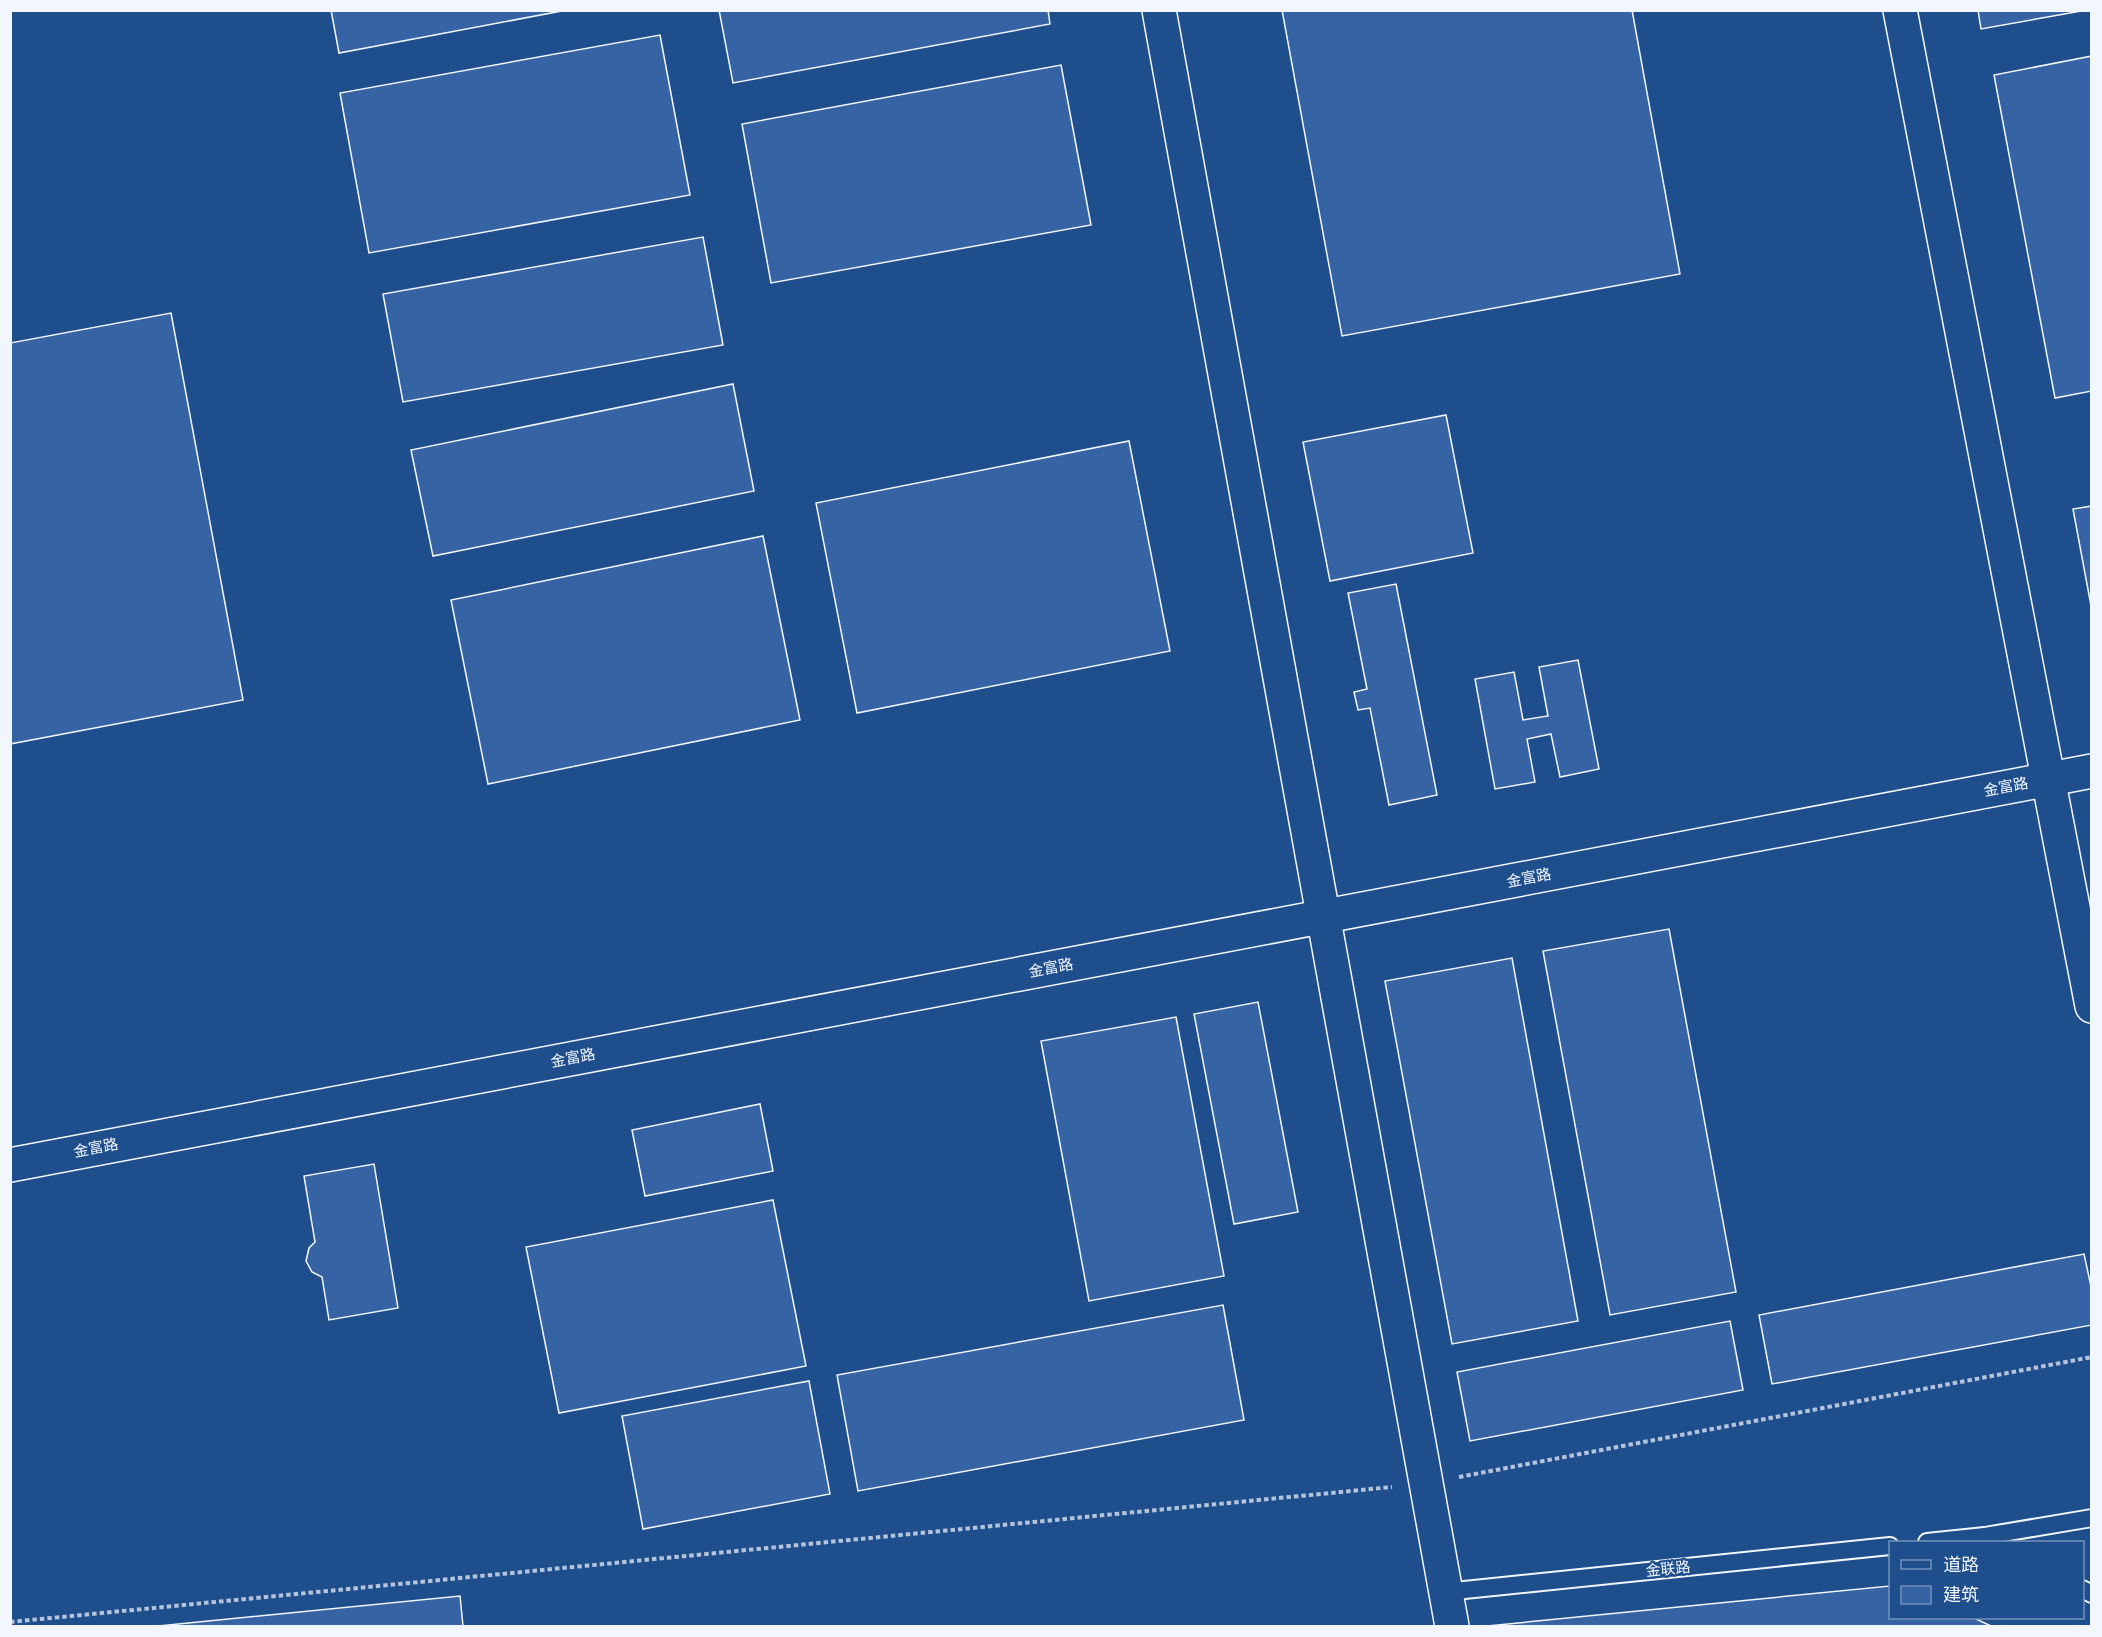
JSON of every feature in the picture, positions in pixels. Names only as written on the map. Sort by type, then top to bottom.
[{"type":"street","points":[[1159,10],[1452,1626]]},
{"type":"street","points":[[1900,10],[2091,1006]]},
{"type":"street","name":"金富路","points":[[10,1165],[2091,771]]},
{"type":"lane","points":[[1948,1541],[1990,1539],[2091,1518]]},
{"type":"lane","name":"金联路","points":[[1445,1592],[1889,1546]]},
{"type":"path","points":[[10,1622],[1425,1484],[2091,1357]]},
{"type":"building","points":[[331,10],[567,10],[339,53]]},
{"type":"building","points":[[719,10],[1048,10],[1050,24],[733,83]]},
{"type":"building","points":[[1282,10],[1632,10],[1680,274],[1342,336]]},
{"type":"building","points":[[1978,10],[2087,10],[1981,29]]},
{"type":"building","points":[[660,35],[690,195],[369,253],[340,93]]},
{"type":"building","points":[[2092,56],[2092,391],[2055,398],[1994,75]]},
{"type":"building","points":[[1061,65],[1091,225],[771,283],[742,124]]},
{"type":"building","points":[[703,237],[723,345],[403,402],[383,294]]},
{"type":"building","points":[[171,313],[243,700],[10,744],[10,343]]},
{"type":"building","points":[[733,384],[754,491],[433,556],[411,450]]},
{"type":"building","points":[[1446,415],[1473,553],[1330,581],[1303,442]]},
{"type":"building","points":[[1129,441],[1170,651],[857,713],[816,503]]},
{"type":"building","points":[[2092,506],[2092,611],[2073,509]]},
{"type":"building","points":[[763,536],[800,720],[488,784],[451,600]]},
{"type":"building","points":[[1396,584],[1437,795],[1389,805],[1370,708],[1358,710],[1354,692],[1367,689],[1348,593]]},
{"type":"building","points":[[1578,660],[1599,769],[1560,777],[1551,734],[1527,739],[1535,782],[1495,789],[1475,679],[1514,672],[1523,720],[1548,716],[1539,667]]},
{"type":"building","points":[[1669,929],[1736,1292],[1610,1315],[1543,951]]},
{"type":"building","points":[[1512,958],[1578,1321],[1452,1344],[1385,981]]},
{"type":"building","points":[[1258,1002],[1298,1212],[1234,1224],[1194,1014]]},
{"type":"building","points":[[1176,1017],[1224,1276],[1089,1301],[1041,1041]]},
{"type":"building","points":[[760,1104],[773,1171],[645,1196],[632,1130]]},
{"type":"building","points":[[374,1164],[398,1308],[329,1320],[322,1277],[312,1272],[306,1261],[309,1248],[315,1242],[304,1176]]},
{"type":"building","points":[[773,1200],[806,1366],[559,1413],[526,1247]]},
{"type":"building","points":[[2084,1254],[2092,1291],[2092,1325],[1772,1384],[1759,1315]]},
{"type":"building","points":[[1223,1305],[1244,1420],[858,1491],[837,1375]]},
{"type":"building","points":[[1730,1321],[1743,1390],[1470,1441],[1457,1372]]},
{"type":"building","points":[[809,1381],[830,1494],[643,1529],[622,1416]]},
{"type":"building","points":[[1889,1586],[1889,1619],[1976,1619],[1991,1626],[1487,1626]]},
{"type":"building","points":[[460,1596],[463,1626],[158,1626]]}]
